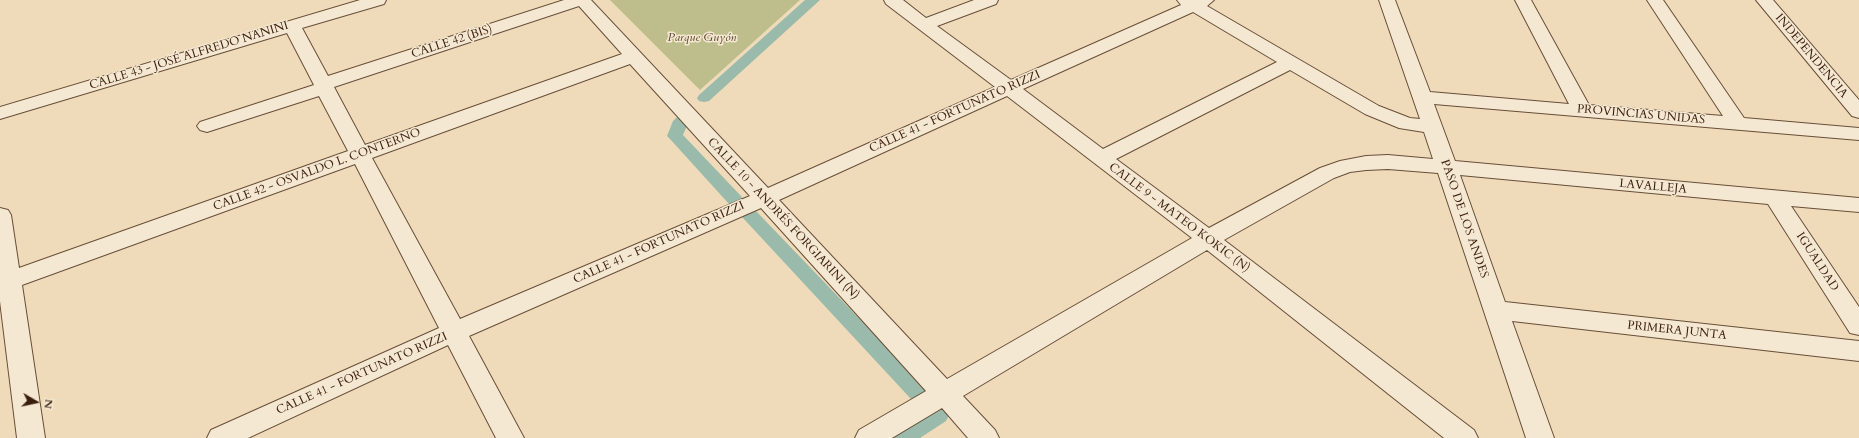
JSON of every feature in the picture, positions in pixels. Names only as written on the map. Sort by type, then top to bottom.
[{"type":"street","name":"CALLE 43 - JOSÉ ALFREDO NANINI","points":[[0,113],[378,0]]},
{"type":"street","name":"CALLE 10 - ANDRÉS FORGIARINI (N)","points":[[582,0],[984,438]]},
{"type":"street","name":"CALLE 42 (BIS)","points":[[207,126],[582,0]]},
{"type":"street","name":"CALLE 9 - MATEO KOKIC (N)","points":[[892,0],[1208,239],[1464,438]]},
{"type":"street","points":[[925,24],[990,0]]},
{"type":"street","name":"PASO DE LOS ANDES","points":[[1387,0],[1447,168],[1540,438]]},
{"type":"street","points":[[1522,0],[1582,110]]},
{"type":"street","points":[[1655,0],[1738,124]]},
{"type":"street","name":"INDEPENDENCIA","points":[[1764,0],[1859,112]]},
{"type":"street","points":[[1195,2],[1291,62],[1372,110],[1390,119],[1406,124],[1433,128]]},
{"type":"street","name":"CALLE 41 - FORTUNATO RIZZI","points":[[220,438],[454,332],[764,198],[1195,2]]},
{"type":"street","points":[[292,26],[510,438]]},
{"type":"street","name":"CALLE 42 - OSVALDO L. CONTERNO","points":[[4,282],[634,56]]},
{"type":"street","points":[[1101,158],[1291,62]]},
{"type":"street","name":"PROVINCIAS UNIDAS","points":[[1422,97],[1859,134]]},
{"type":"street","name":"LAVALLEJA","points":[[870,438],[1208,239],[1327,173],[1347,166],[1388,162],[1859,205]]},
{"type":"street","name":"IGUALDAD","points":[[1775,198],[1859,326]]},
{"type":"street","points":[[0,215],[4,282],[31,438]]},
{"type":"street","name":"PRIMERA JUNTA","points":[[1496,310],[1859,351]]},
{"type":"green space","name":"Parque Guyón","points":[[610,0],[800,0],[700,90]]},
{"type":"waterway","points":[[704,98],[813,0]]},
{"type":"waterway","points":[[681,121],[675,136],[735,200]]},
{"type":"waterway","points":[[749,214],[918,393]]},
{"type":"waterway","points":[[903,438],[939,415],[937,414]]}]
